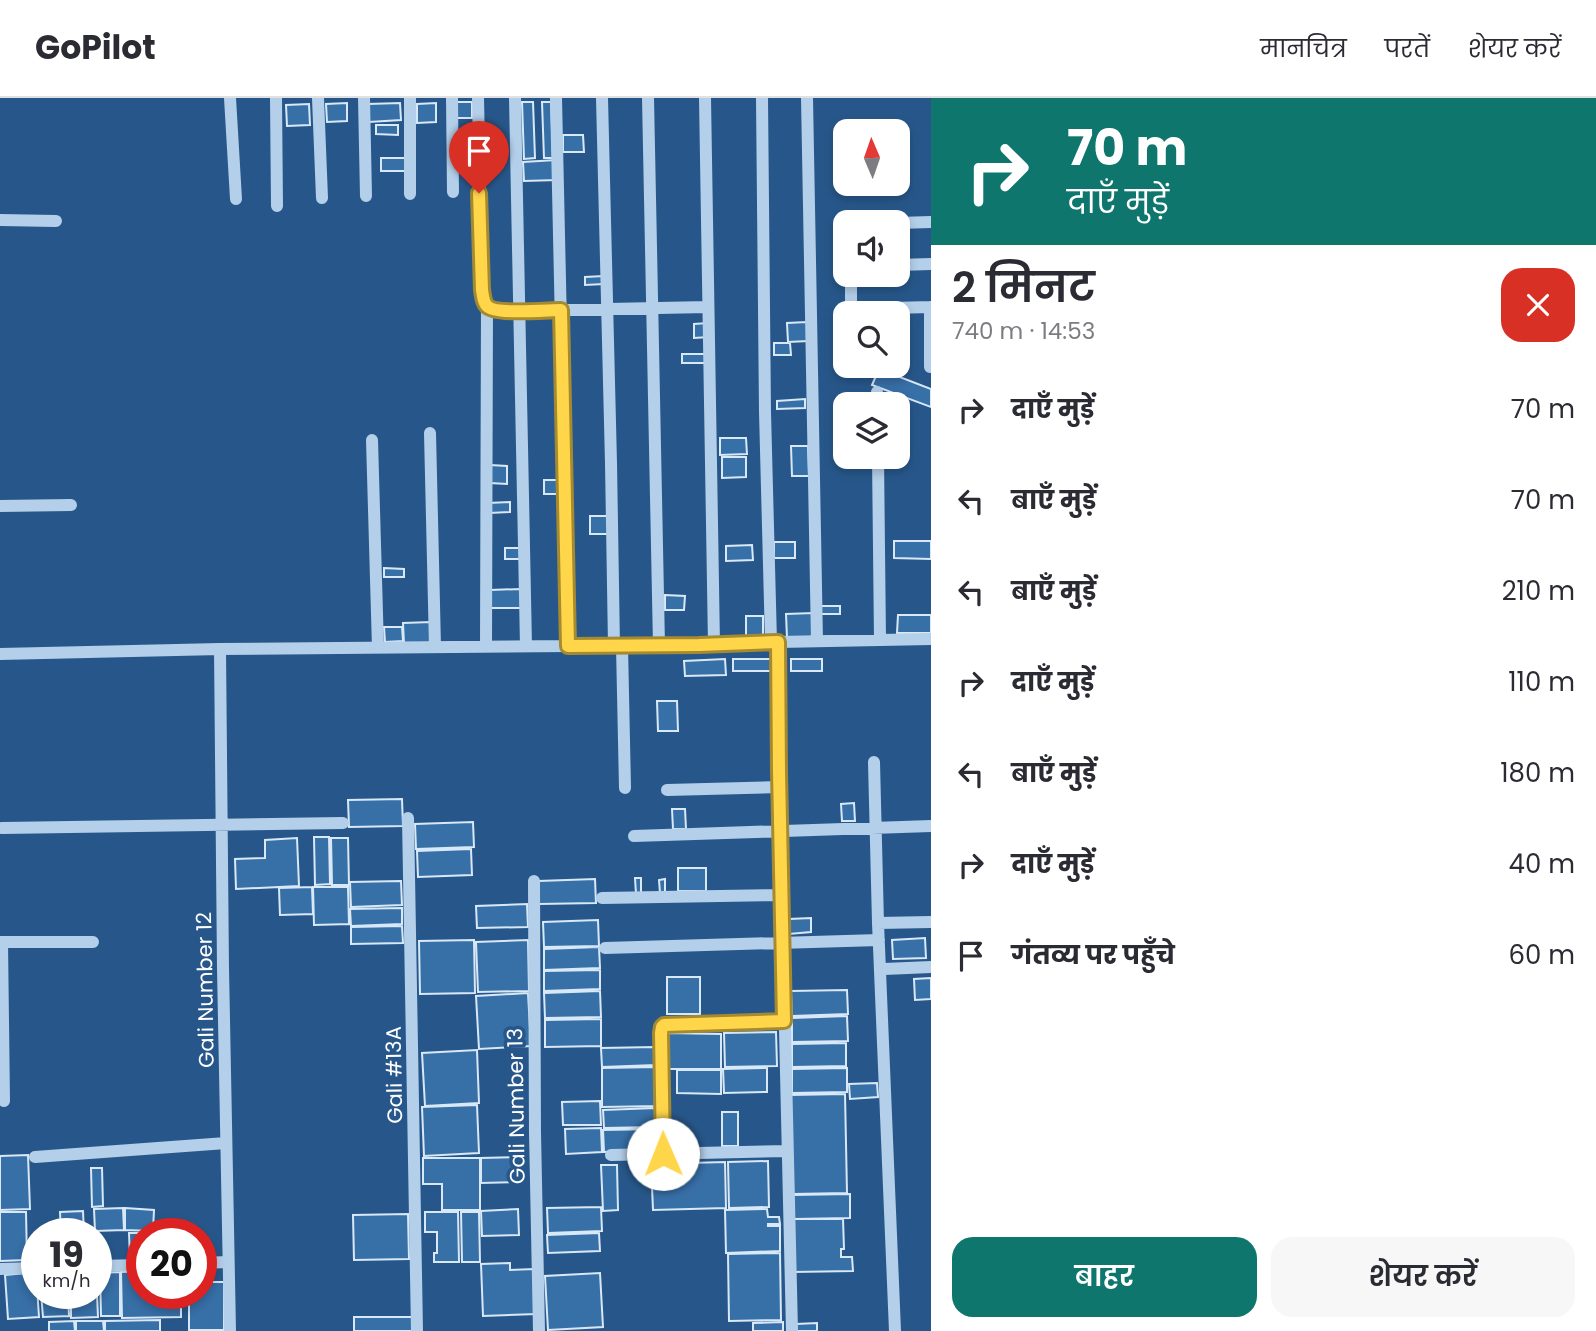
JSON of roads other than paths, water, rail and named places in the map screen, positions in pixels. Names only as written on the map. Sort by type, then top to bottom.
[{"type":"street","points":[[230,98],[236,199]]},
{"type":"street","points":[[276,98],[277,206]]},
{"type":"street","points":[[318,98],[321,198]]},
{"type":"street","points":[[364,98],[366,196]]},
{"type":"street","points":[[410,98],[410,194]]},
{"type":"street","points":[[452,98],[453,192]]},
{"type":"street","points":[[478,98],[482,290],[487,306],[492,310],[520,311],[708,307]]},
{"type":"street","points":[[516,98],[526,646]]},
{"type":"street","points":[[556,98],[568,646]]},
{"type":"street","points":[[602,98],[618,646],[625,788]]},
{"type":"street","points":[[648,98],[659,646]]},
{"type":"street","points":[[705,98],[715,645]]},
{"type":"street","points":[[762,98],[765,412],[775,642],[792,1331]]},
{"type":"street","points":[[807,98],[817,641]]},
{"type":"street","points":[[0,220],[56,221]]},
{"type":"street","points":[[910,223],[931,222]]},
{"type":"street","points":[[910,265],[931,264]]},
{"type":"street","points":[[486,646],[487,306]]},
{"type":"street","points":[[910,308],[930,307],[930,367]]},
{"type":"street","points":[[430,433],[435,647]]},
{"type":"street","points":[[372,440],[378,648]]},
{"type":"street","points":[[878,469],[880,640]]},
{"type":"street","points":[[0,506],[71,505]]},
{"type":"street","points":[[0,654],[220,649],[659,646],[931,639]]},
{"type":"street","name":"Gali Number 12","points":[[220,649],[230,1331]]},
{"type":"street","points":[[874,762],[895,1331]]},
{"type":"street","points":[[667,790],[779,787]]},
{"type":"street","name":"Gali #13A","points":[[408,818],[417,1331]]},
{"type":"street","points":[[2,828],[343,823]]},
{"type":"street","points":[[634,836],[931,826]]},
{"type":"street","name":"Gali Number 13","points":[[534,881],[539,1331]]},
{"type":"street","points":[[602,898],[781,895]]},
{"type":"street","points":[[878,923],[931,922]]},
{"type":"street","points":[[605,948],[879,940]]},
{"type":"street","points":[[4,1101],[1,942],[93,942]]},
{"type":"street","points":[[881,968],[931,967]]},
{"type":"street","points":[[663,1154],[662,1027],[784,1021]]},
{"type":"street","points":[[35,1157],[226,1143]]},
{"type":"street","points":[[611,1155],[787,1152]]},
{"type":"street","points":[[217,1262],[228,1262]]},
{"type":"street","points":[[0,1269],[21,1268]]}]
